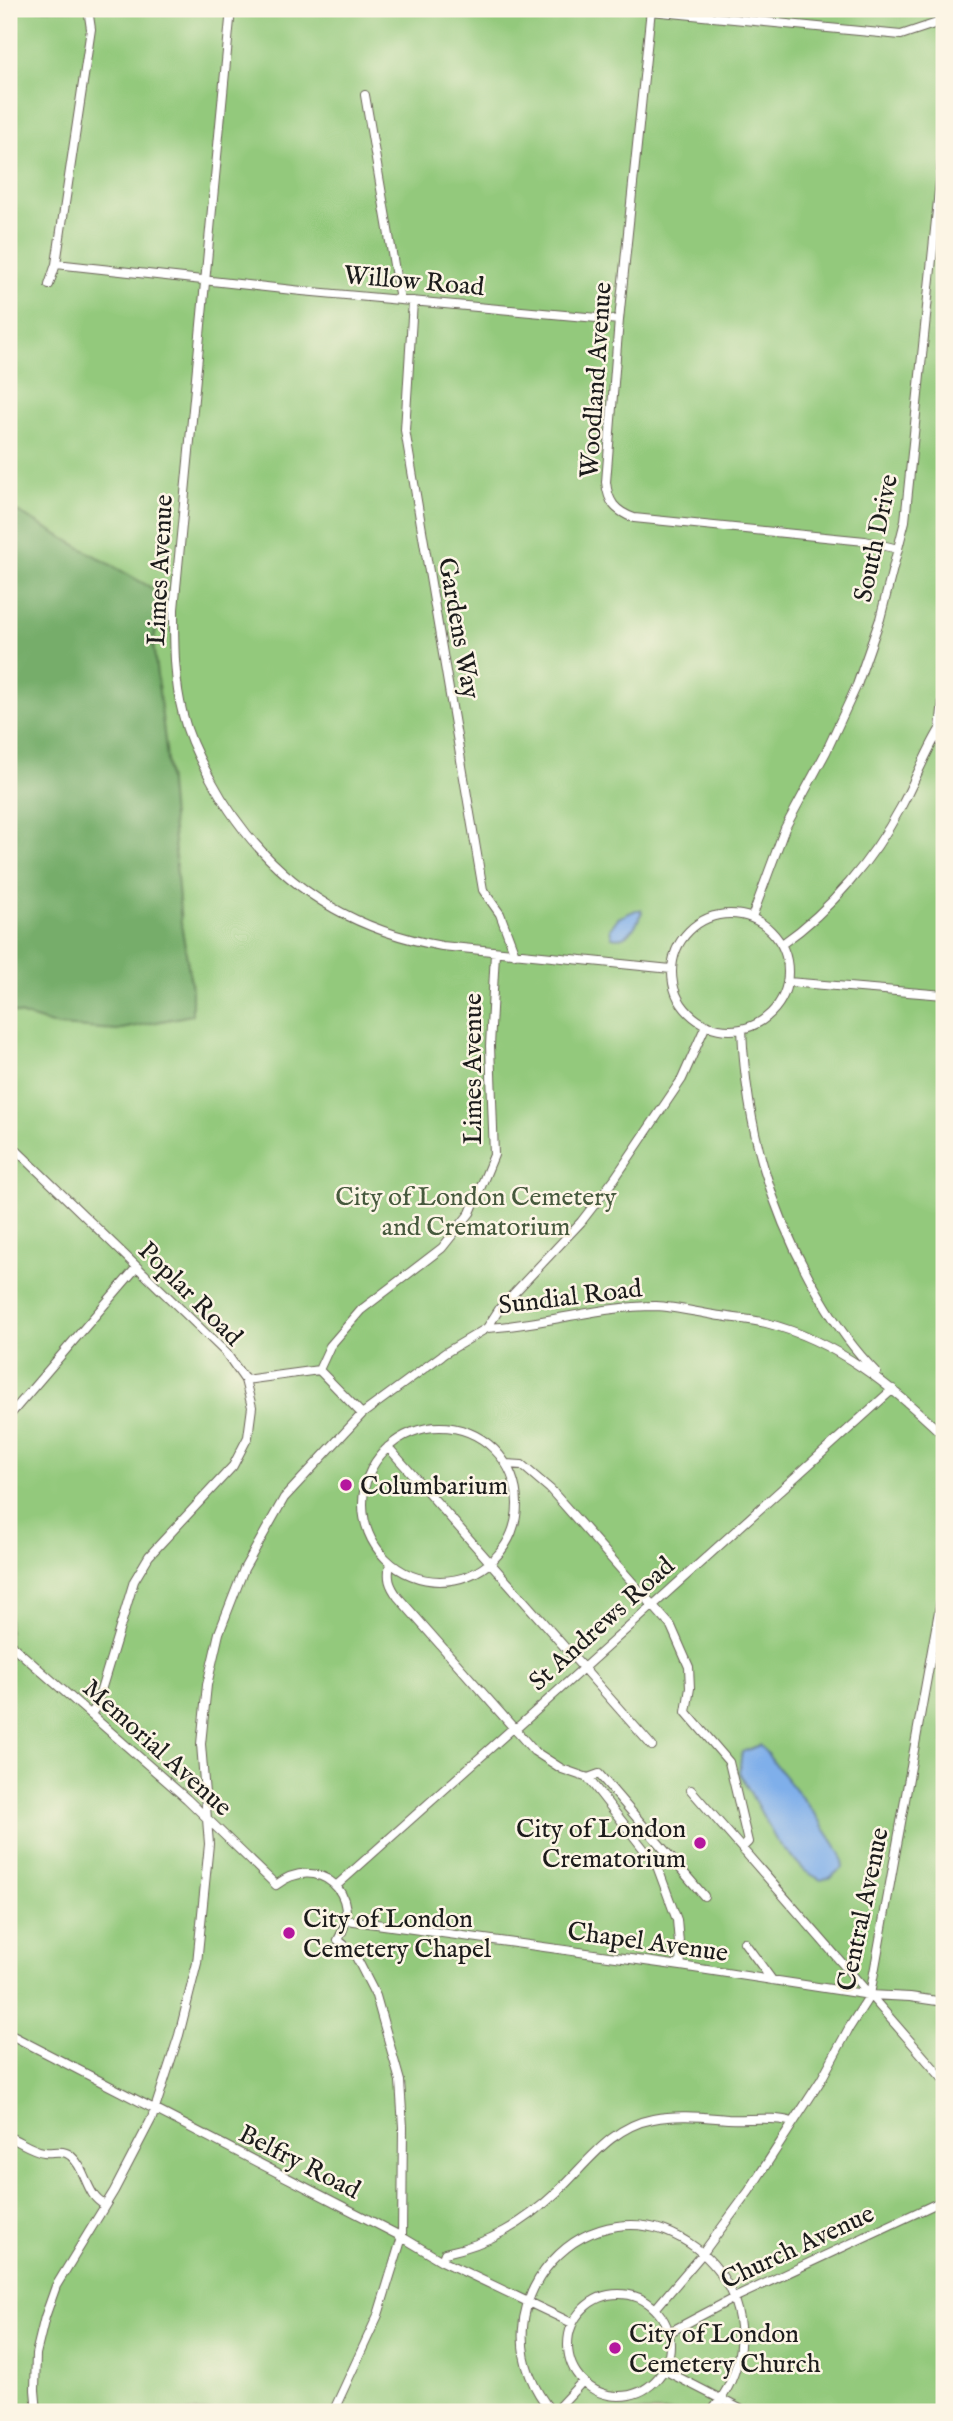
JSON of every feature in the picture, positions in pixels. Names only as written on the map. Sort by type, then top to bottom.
[{"type":"lane","points":[[49,285],[55,264],[92,29],[88,9]]},
{"type":"lane","name":"Limes Avenue","points":[[231,9],[174,609],[174,653],[183,716],[201,761],[226,807],[260,850],[299,886],[343,915],[375,929],[412,941],[499,953],[490,1046],[494,1155],[470,1213],[442,1248],[360,1310],[330,1346],[319,1370]]},
{"type":"lane","points":[[651,10],[901,35],[940,22],[944,17]]},
{"type":"lane","name":"Woodland Avenue","points":[[651,10],[619,320],[608,497],[615,508],[634,518],[865,541],[898,549]]},
{"type":"lane","points":[[365,95],[400,300]]},
{"type":"lane","name":"South Drive","points":[[752,917],[785,828],[826,752],[857,685],[880,619],[905,521],[944,142]]},
{"type":"lane","name":"Willow Road","points":[[55,264],[204,281],[619,320]]},
{"type":"lane","name":"Gardens Way","points":[[413,301],[405,430],[481,878],[489,901],[506,927],[515,954]]},
{"type":"lane","points":[[944,690],[940,729],[944,764]]},
{"type":"lane","points":[[782,944],[832,900],[872,854],[901,807],[940,729]]},
{"type":"lane","points":[[724,913],[752,917],[768,926],[782,944],[788,960],[788,982],[783,998],[773,1013],[743,1030],[722,1030],[706,1026],[682,1005],[674,988],[671,970],[679,943],[698,922],[724,913]]},
{"type":"lane","points":[[499,953],[671,970]]},
{"type":"lane","points":[[788,982],[944,995]]},
{"type":"lane","points":[[37,2412],[36,2354],[56,2286],[114,2191],[155,2109],[179,2035],[197,1963],[209,1844],[201,1744],[207,1685],[219,1633],[244,1569],[284,1498],[362,1414],[445,1353],[487,1328],[500,1308],[551,1256],[615,1178],[682,1079],[706,1026]]},
{"type":"lane","points":[[743,1030],[748,1103],[759,1155],[778,1215],[802,1267],[835,1322],[860,1356],[944,1436]]},
{"type":"lane","name":"Poplar Road","points":[[9,1143],[226,1353],[245,1380],[319,1370]]},
{"type":"lane","points":[[9,1416],[136,1268]]},
{"type":"lane","name":"Sundial Road","points":[[487,1328],[600,1311],[657,1306],[698,1312],[767,1323],[817,1342],[855,1362],[893,1389]]},
{"type":"lane","points":[[319,1370],[362,1414]]},
{"type":"lane","points":[[92,1714],[134,1581],[149,1556],[233,1466],[247,1437],[252,1407],[245,1380]]},
{"type":"lane","name":"St Andrews Road","points":[[336,1886],[512,1729],[519,1726],[652,1603],[893,1389]]},
{"type":"lane","points":[[429,1428],[451,1428],[473,1434],[491,1447],[506,1464],[514,1484],[517,1505],[514,1526],[505,1546],[492,1562],[473,1574],[452,1581],[430,1581],[409,1575],[390,1563],[376,1546],[366,1527],[363,1505],[365,1483],[374,1463],[388,1447],[407,1434],[429,1428]]},
{"type":"lane","points":[[388,1447],[652,1746]]},
{"type":"lane","points":[[506,1464],[522,1465],[550,1489],[671,1626],[689,1667],[690,1688],[686,1712],[729,1762],[748,1842],[742,1848]]},
{"type":"lane","points":[[390,1563],[389,1585],[512,1729],[534,1751],[562,1769],[588,1779],[657,1866],[677,1920],[681,1966]]},
{"type":"lane","name":"Central Avenue","points":[[656,2308],[703,2253],[749,2191],[821,2080],[870,1995],[944,1583]]},
{"type":"lane","name":"Memorial Avenue","points":[[9,1643],[207,1818],[276,1885],[295,1874],[306,1873],[317,1875],[336,1886]]},
{"type":"lane","points":[[588,1779],[599,1774],[704,1896]]},
{"type":"lane","points":[[691,1790],[944,2080]]},
{"type":"lane","points":[[333,2412],[378,2315],[402,2237],[403,2127],[400,2081],[376,1996],[354,1953],[338,1940],[347,1920],[347,1908],[336,1886]]},
{"type":"lane","name":"Chapel Avenue","points":[[347,1920],[870,1995],[944,2002]]},
{"type":"lane","points":[[744,1942],[772,1980]]},
{"type":"lane","name":"Belfry Road","points":[[9,2034],[402,2237],[442,2261],[572,2323]]},
{"type":"lane","points":[[442,2261],[445,2253],[468,2248],[501,2235],[558,2192],[607,2141],[651,2119],[689,2116],[752,2120],[783,2118],[792,2122]]},
{"type":"lane","points":[[9,2137],[42,2152],[58,2151],[69,2154],[78,2165],[96,2200],[105,2205]]},
{"type":"lane","name":"Church Avenue","points":[[670,2332],[734,2298],[944,2200]]},
{"type":"lane","points":[[583,2381],[553,2412],[533,2385],[526,2368],[521,2333],[527,2301],[535,2283],[557,2255],[571,2244],[603,2230],[621,2227],[656,2229],[703,2253],[725,2280],[734,2298],[740,2322],[740,2348],[731,2382],[711,2412]]},
{"type":"lane","points":[[610,2294],[634,2296],[656,2308],[664,2319],[670,2332],[671,2353],[656,2382],[643,2391],[628,2396],[604,2394],[583,2381],[574,2369],[568,2354],[572,2323],[581,2310],[594,2300],[610,2294]]},
{"type":"lane","points":[[664,2370],[746,2412]]},
{"type":"green space","name":"City of London Cemetery and Crematorium","points":[[9,9],[944,9],[944,2412],[9,2412]]},
{"type":"green space","points":[[9,507],[164,595],[153,643],[166,749],[181,923],[192,989],[192,1015],[117,1030],[58,1026],[9,1011]]},
{"type":"water","points":[[636,910],[642,912],[631,931],[623,937],[612,937],[610,929],[618,918]]},
{"type":"water","points":[[760,1745],[816,1816],[841,1854],[843,1867],[831,1877],[821,1880],[805,1871],[776,1840],[739,1772],[742,1752]]},
{"type":"place","name":"Columbarium","points":[[346,1485]]},
{"type":"place","name":"City of London Crematorium","points":[[700,1843]]},
{"type":"place","name":"City of London Cemetery Chapel","points":[[289,1933]]},
{"type":"place","name":"City of London Cemetery Church","points":[[615,2348]]}]
